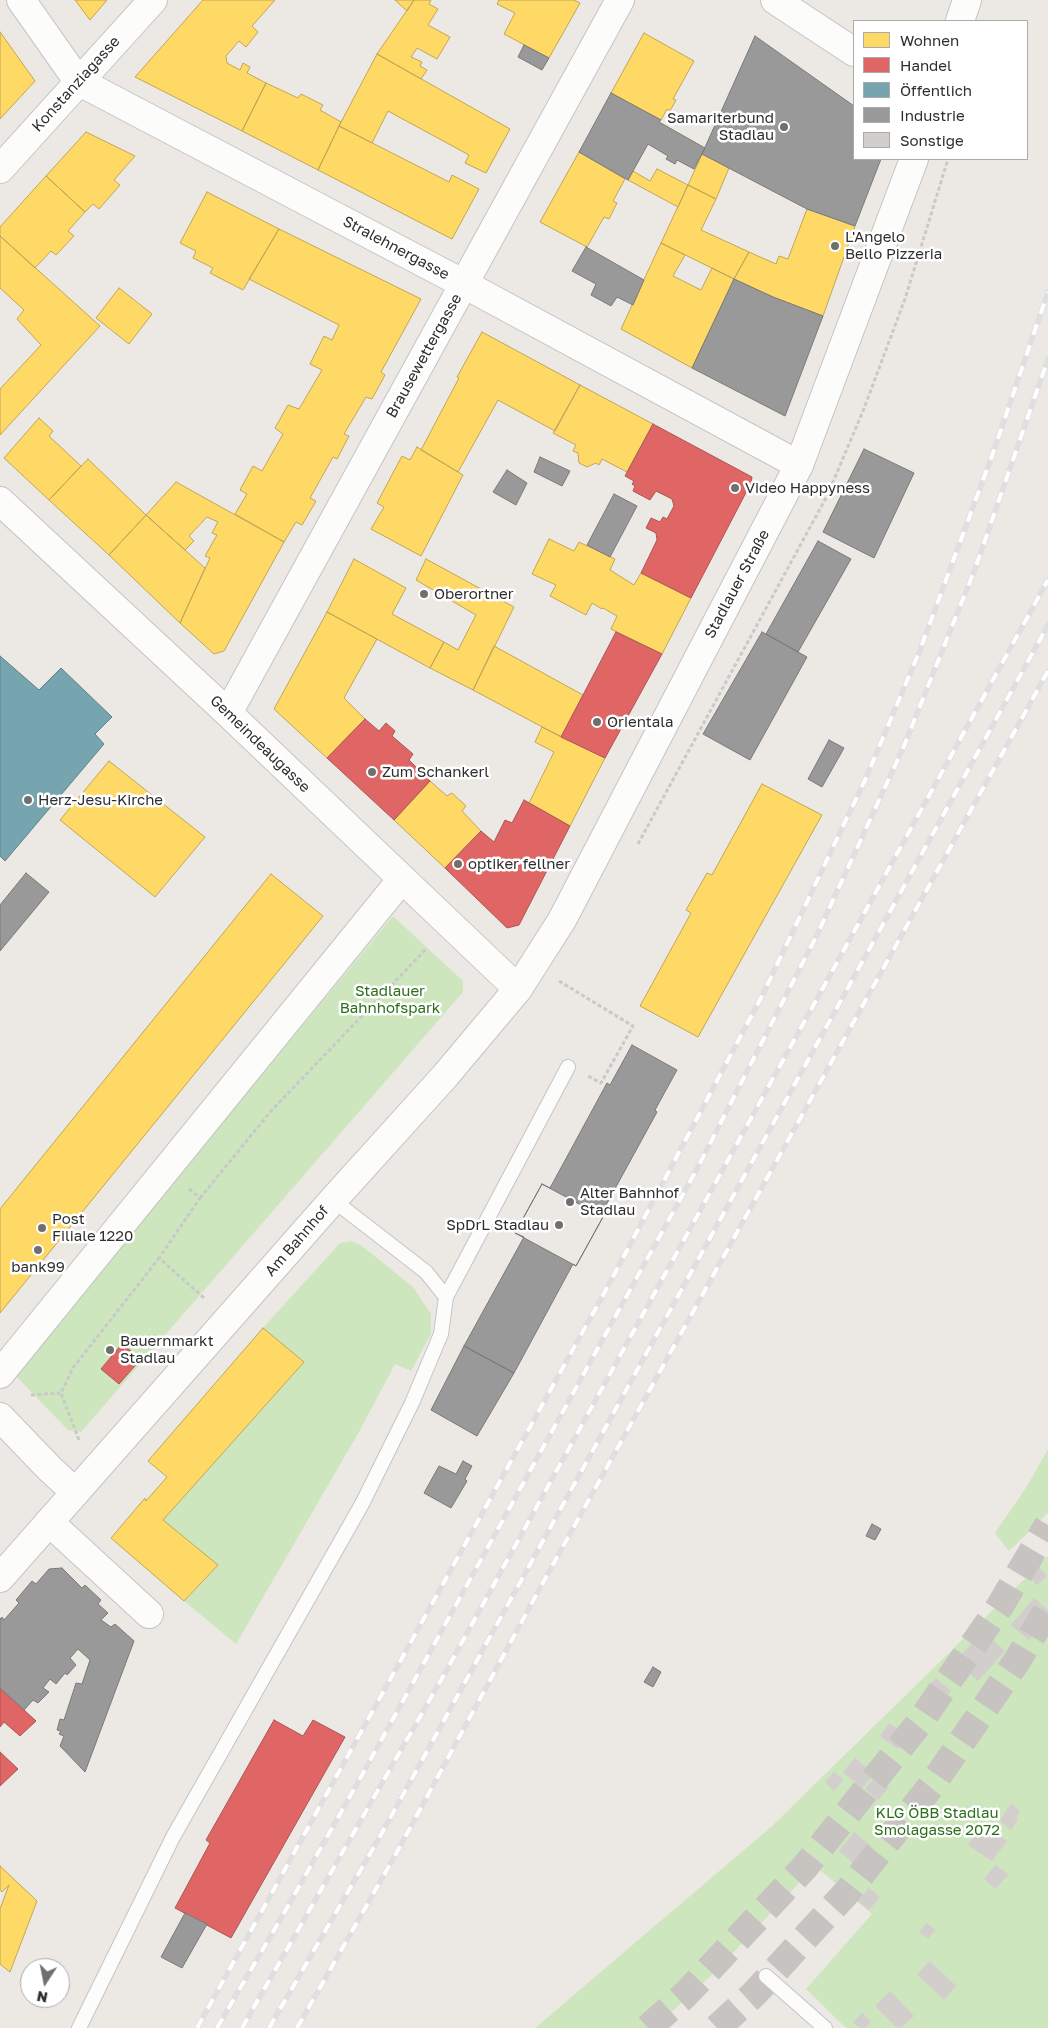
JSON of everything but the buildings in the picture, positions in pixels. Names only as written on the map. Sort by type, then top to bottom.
[{"type":"street","name":"Stralehnergasse","points":[[21,0],[78,81],[464,284],[799,465]]},
{"type":"street","name":"Konstanziagasse","points":[[0,169],[153,0]]},
{"type":"street","name":"Brausewettergasse","points":[[228,713],[620,0]]},
{"type":"street","points":[[775,0],[853,51]]},
{"type":"street","points":[[960,20],[967,0]]},
{"type":"street","name":"Stadlauer Straße","points":[[518,989],[562,920],[799,465],[914,160]]},
{"type":"street","name":"Gemeindeaugasse","points":[[0,501],[228,713],[518,989]]},
{"type":"street","points":[[0,1374],[402,879]]},
{"type":"street","name":"Am Bahnhof","points":[[75,1492],[445,1076],[518,989]]},
{"type":"street","points":[[0,1417],[75,1492],[0,1578]]},
{"type":"street","points":[[49,1522],[149,1614]]},
{"type":"lane","points":[[79,2028],[173,1837],[362,1504],[412,1403],[441,1334],[446,1297],[568,1067]]},
{"type":"lane","points":[[333,1200],[426,1272],[446,1297]]},
{"type":"lane","points":[[766,1976],[826,2028]]},
{"type":"path","points":[[79,1440],[61,1393],[73,1368],[159,1258],[200,1198],[271,1111],[427,948]]},
{"type":"path","points":[[559,982],[633,1026],[601,1083],[568,1067]]},
{"type":"path","points":[[166,1170],[200,1198]]},
{"type":"path","points":[[159,1258],[204,1298]]},
{"type":"path","points":[[31,1396],[61,1393]]},
{"type":"green space","name":"Stadlauer Bahnhofspark","points":[[393,916],[463,981],[463,992],[81,1432],[68,1430],[15,1375],[294,1030],[298,1031]]},
{"type":"green space","points":[[352,1241],[362,1246],[413,1287],[431,1314],[431,1334],[411,1371],[395,1364],[360,1430],[236,1644],[184,1601],[217,1565],[163,1520],[303,1362],[263,1328],[340,1243]]},
{"type":"green space","points":[[1048,1449],[1048,1513],[1009,1551],[995,1533],[1027,1486]]},
{"type":"green space","name":"KLG ÖBB Stadlau Smolagasse 2072","points":[[1048,1556],[1048,2028],[846,2028],[806,1989],[872,1914],[815,1866],[718,1969],[654,2028],[535,2028],[771,1827]]},
{"type":"tunnel","points":[[648,2028],[686,1994],[804,1868],[920,1722],[1000,1606],[1048,1525]]},
{"type":"tunnel","points":[[717,2028],[754,1994],[848,1891],[932,1785],[1017,1661],[1048,1609]]},
{"type":"railway","points":[[197,2028],[607,1288],[763,994],[866,778],[920,650],[992,456],[1048,292]]},
{"type":"railway","points":[[217,2028],[357,1784],[698,1167],[817,935],[904,746],[975,569],[1048,359]]},
{"type":"railway","points":[[242,2028],[445,1673],[1048,580]]},
{"type":"railway","points":[[269,2028],[378,1840],[1048,625]]},
{"type":"railway","points":[[297,2028],[397,1852],[540,1588],[1048,671]]},
{"type":"place","name":"Samariterbund Stadlau","points":[[784,127]]},
{"type":"place","name":"L'Angelo Bello Pizzeria","points":[[835,246]]},
{"type":"place","name":"Video Happyness","points":[[735,488]]},
{"type":"place","name":"Oberortner","points":[[424,594]]},
{"type":"place","name":"Orientala","points":[[597,722]]},
{"type":"place","name":"Zum Schankerl","points":[[372,772]]},
{"type":"place","name":"Herz-Jesu-Kirche","points":[[28,800]]},
{"type":"place","name":"optiker fellner","points":[[458,864]]},
{"type":"place","name":"Alter Bahnhof Stadlau","points":[[570,1202]]},
{"type":"place","name":"SpDrL Stadlau","points":[[559,1225]]},
{"type":"place","name":"Post Filiale 1220","points":[[42,1228]]},
{"type":"place","name":"bank99","points":[[38,1250]]},
{"type":"place","name":"Bauernmarkt Stadlau","points":[[110,1350]]}]
